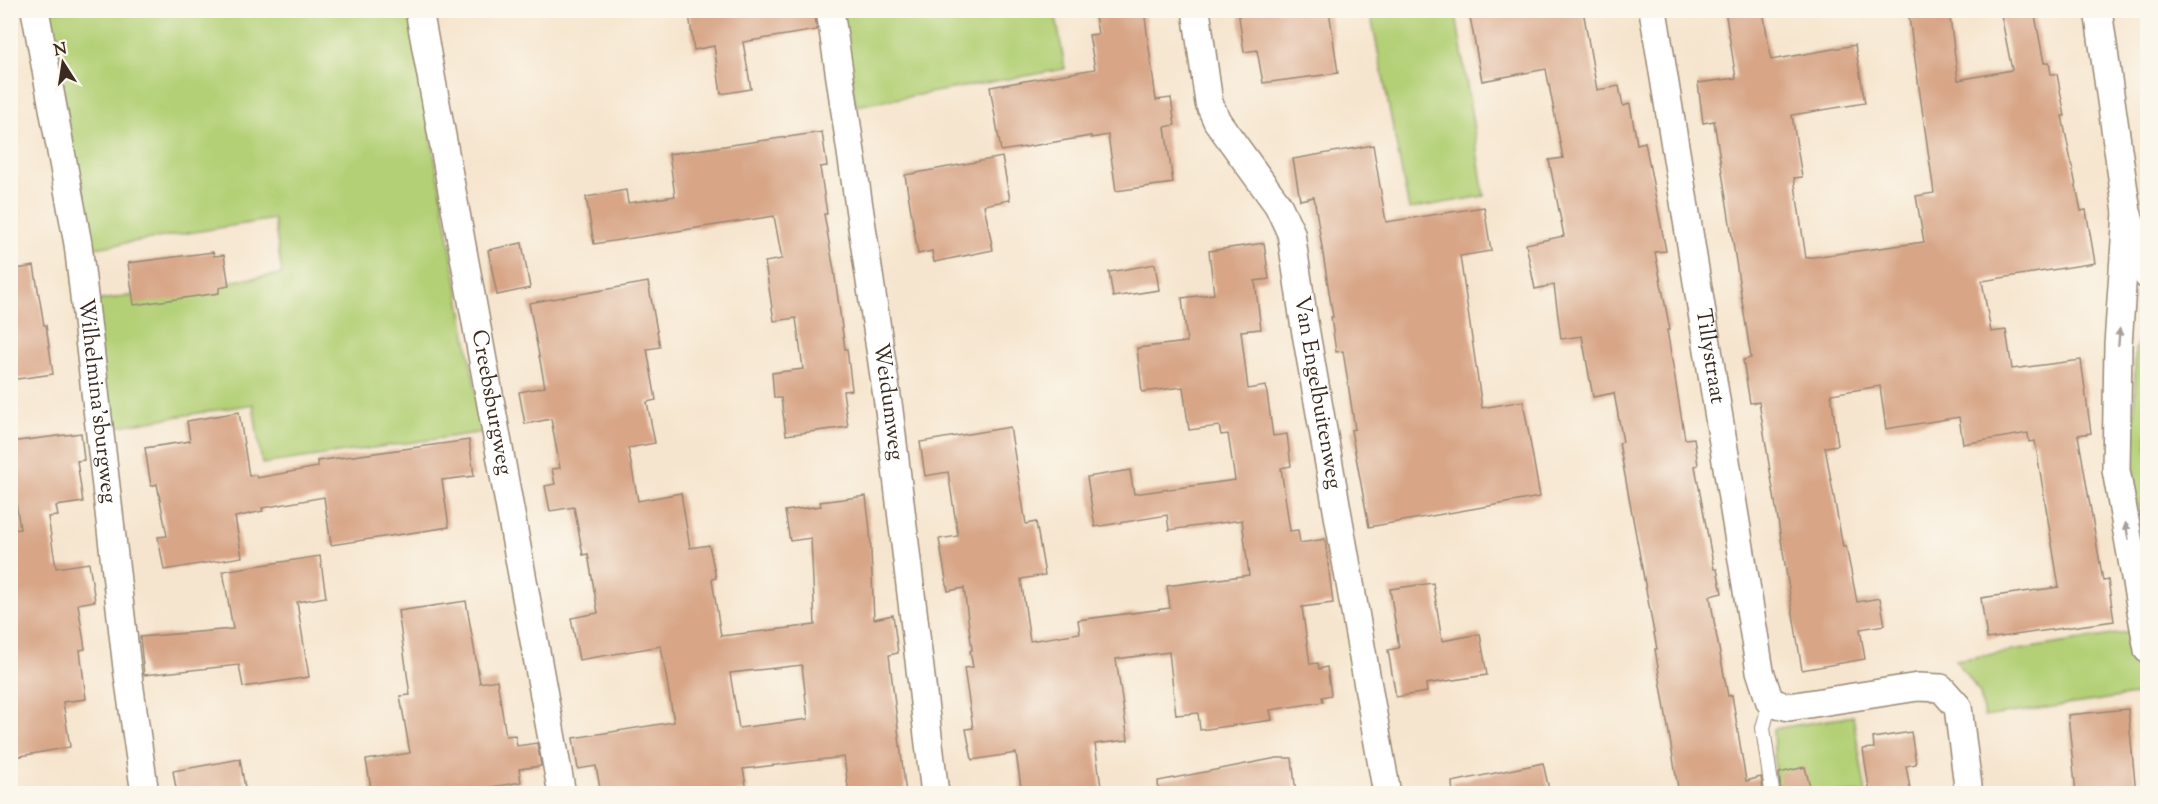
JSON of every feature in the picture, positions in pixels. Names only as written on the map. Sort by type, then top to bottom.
[{"type":"street","name":"Wilhelmina'sburgweg","points":[[34,10],[78,244],[127,668],[146,794]]},
{"type":"street","name":"Creebsburgweg","points":[[419,10],[562,794]]},
{"type":"street","name":"Weidumweg","points":[[830,10],[889,410],[935,794]]},
{"type":"street","name":"Van Engelbuitenweg","points":[[1196,10],[1209,103],[1217,121],[1278,205],[1290,233],[1387,794]]},
{"type":"street","name":"Tillystraat","points":[[1653,10],[1760,671],[1770,702]]},
{"type":"street","points":[[2098,10],[2127,212],[2148,276]]},
{"type":"street","points":[[2127,212],[2118,345],[2116,470],[2148,650]]},
{"type":"street","points":[[1770,702],[1789,707],[1918,687],[1941,688],[1958,707],[1969,794]]},
{"type":"lane","points":[[1770,702],[1762,728],[1772,791]]},
{"type":"green space","points":[[230,10],[232,15],[259,10],[409,11],[483,432],[262,464],[253,404],[108,428],[95,301],[282,274],[274,219],[89,249],[50,11]]},
{"type":"green space","points":[[840,11],[1055,11],[1065,69],[856,106]]},
{"type":"green space","points":[[1370,11],[1470,11],[1456,14],[1484,196],[1409,209]]},
{"type":"green space","points":[[2148,337],[2147,562],[2134,471],[2135,349],[2141,339]]},
{"type":"green space","points":[[2130,632],[2141,694],[1984,717],[1980,693],[1956,660]]},
{"type":"green space","points":[[1853,716],[1866,793],[1776,793],[1773,729]]},
{"type":"building","points":[[712,10],[765,10],[766,14],[789,10],[814,10],[817,30],[743,42],[751,89],[721,94],[714,46],[694,50],[689,14]]},
{"type":"building","points":[[1094,10],[1144,10],[1156,100],[1171,98],[1175,125],[1165,127],[1173,183],[1116,191],[1108,135],[1001,151],[990,87],[1095,69],[1089,35],[1098,34]]},
{"type":"building","points":[[1238,10],[1329,10],[1338,73],[1263,83],[1257,50],[1244,52]]},
{"type":"building","points":[[1506,10],[1583,10],[1597,90],[1619,86],[1623,106],[1630,104],[1637,144],[1645,142],[1666,251],[1655,252],[1670,330],[1667,330],[1685,439],[1694,438],[1698,465],[1695,466],[1714,569],[1717,569],[1722,593],[1710,596],[1716,633],[1728,696],[1732,695],[1746,781],[1761,777],[1764,794],[1679,794],[1655,649],[1657,649],[1619,443],[1623,442],[1614,393],[1593,397],[1582,336],[1561,339],[1554,285],[1535,289],[1526,244],[1564,236],[1549,160],[1563,158],[1546,69],[1482,81],[1470,17]]},
{"type":"building","points":[[1725,10],[1763,10],[1771,60],[1855,45],[1865,103],[1792,115],[1802,177],[1794,178],[1806,258],[1924,242],[1916,196],[1934,193],[1908,10],[1949,10],[1958,80],[2012,70],[2000,10],[2034,10],[2044,63],[2049,62],[2051,74],[2057,74],[2065,116],[2062,116],[2081,211],[2086,210],[2095,263],[1982,281],[1991,332],[2006,330],[2012,369],[2081,360],[2091,433],[2078,435],[2103,581],[2108,580],[2114,621],[1987,639],[1981,598],[2059,587],[2035,441],[2029,442],[2028,433],[1963,444],[1959,417],[1886,429],[1880,386],[1831,394],[1838,445],[1825,447],[1843,547],[1846,546],[1857,602],[1880,598],[1885,625],[1860,629],[1865,659],[1802,670],[1759,402],[1750,403],[1743,360],[1751,358],[1714,121],[1703,123],[1698,83],[1736,78]]},
{"type":"building","points":[[822,132],[827,166],[820,167],[827,214],[824,214],[852,390],[843,391],[848,427],[786,435],[781,398],[774,398],[772,373],[803,369],[796,318],[774,321],[765,262],[782,259],[774,216],[594,244],[586,197],[626,190],[628,203],[675,196],[669,154]]},
{"type":"building","points":[[1373,145],[1386,222],[1484,207],[1491,251],[1460,256],[1482,408],[1523,401],[1540,497],[1369,527],[1351,430],[1355,429],[1343,351],[1336,352],[1331,317],[1333,317],[1314,197],[1300,200],[1293,159]]},
{"type":"building","points":[[1002,157],[1010,200],[984,205],[993,250],[934,262],[932,251],[918,254],[905,175]]},
{"type":"building","points":[[522,243],[530,288],[497,295],[488,250]]},
{"type":"building","points":[[1264,243],[1269,279],[1255,281],[1261,329],[1241,331],[1248,389],[1266,386],[1273,436],[1287,434],[1291,466],[1281,468],[1290,531],[1298,530],[1300,543],[1325,539],[1333,603],[1302,607],[1310,664],[1318,663],[1319,669],[1327,667],[1331,695],[1322,697],[1323,702],[1270,710],[1272,720],[1200,730],[1198,713],[1176,715],[1169,652],[1116,659],[1128,740],[1095,744],[1102,794],[1022,794],[1016,753],[972,760],[966,729],[973,728],[964,668],[973,667],[964,588],[948,591],[939,539],[958,536],[948,472],[925,476],[920,442],[1010,427],[1026,524],[1036,522],[1045,575],[1021,579],[1030,641],[1080,633],[1078,620],[1170,608],[1167,586],[1249,575],[1242,520],[1169,530],[1167,515],[1095,527],[1087,477],[1130,470],[1134,494],[1235,480],[1228,434],[1221,435],[1219,426],[1189,430],[1183,387],[1142,392],[1137,348],[1187,342],[1182,298],[1214,294],[1209,251]]},
{"type":"building","points":[[213,252],[214,256],[224,255],[229,286],[219,288],[219,293],[134,305],[128,263]]},
{"type":"building","points":[[1155,264],[1159,290],[1113,297],[1109,272]]},
{"type":"building","points":[[34,266],[53,374],[10,380],[10,270]]},
{"type":"building","points":[[648,282],[660,347],[647,349],[656,400],[647,402],[655,443],[628,448],[638,501],[681,493],[690,548],[709,545],[716,578],[712,579],[721,636],[815,625],[811,538],[790,541],[785,511],[821,506],[820,502],[866,496],[874,619],[893,615],[898,653],[889,655],[906,794],[849,794],[844,757],[743,769],[747,790],[729,794],[601,794],[596,766],[578,769],[573,738],[674,722],[661,646],[579,660],[571,618],[598,613],[588,554],[583,555],[574,507],[550,511],[545,486],[555,484],[552,469],[560,468],[551,419],[525,424],[519,392],[545,387],[529,303]],"holes":[[[802,665],[808,719],[739,728],[730,673]]]},
{"type":"building","points":[[239,412],[249,476],[256,475],[257,478],[318,467],[317,461],[469,440],[474,476],[442,480],[449,527],[331,545],[324,497],[262,508],[263,511],[235,517],[242,557],[164,570],[158,537],[167,536],[157,484],[151,486],[145,448],[190,441],[187,421]]},
{"type":"building","points":[[81,433],[84,460],[77,461],[83,502],[56,506],[58,516],[48,517],[56,568],[89,563],[95,601],[78,604],[85,649],[80,650],[86,699],[63,702],[70,747],[10,758],[10,530],[20,529],[10,442]]},
{"type":"building","points":[[320,556],[326,597],[297,602],[309,677],[243,687],[239,665],[144,675],[140,637],[233,629],[223,571]]},
{"type":"building","points":[[1433,583],[1442,641],[1480,634],[1487,675],[1426,684],[1427,692],[1396,697],[1388,650],[1399,648],[1390,589]]},
{"type":"building","points":[[466,601],[480,683],[497,680],[506,736],[515,735],[517,746],[537,743],[541,766],[519,769],[521,782],[451,794],[372,794],[366,760],[410,753],[400,696],[410,695],[398,611]]},
{"type":"building","points":[[2128,709],[2136,794],[2076,794],[2068,715]]},
{"type":"building","points":[[1911,732],[1916,764],[1906,766],[1911,794],[1870,794],[1863,749],[1874,748],[1873,738]]},
{"type":"building","points":[[1277,758],[1292,758],[1296,794],[1159,794],[1158,781]]},
{"type":"building","points":[[240,759],[246,794],[177,794],[173,771]]},
{"type":"building","points":[[1543,763],[1550,794],[1453,794],[1452,782]]},
{"type":"building","points":[[1805,767],[1812,794],[1781,794],[1779,773]]}]
